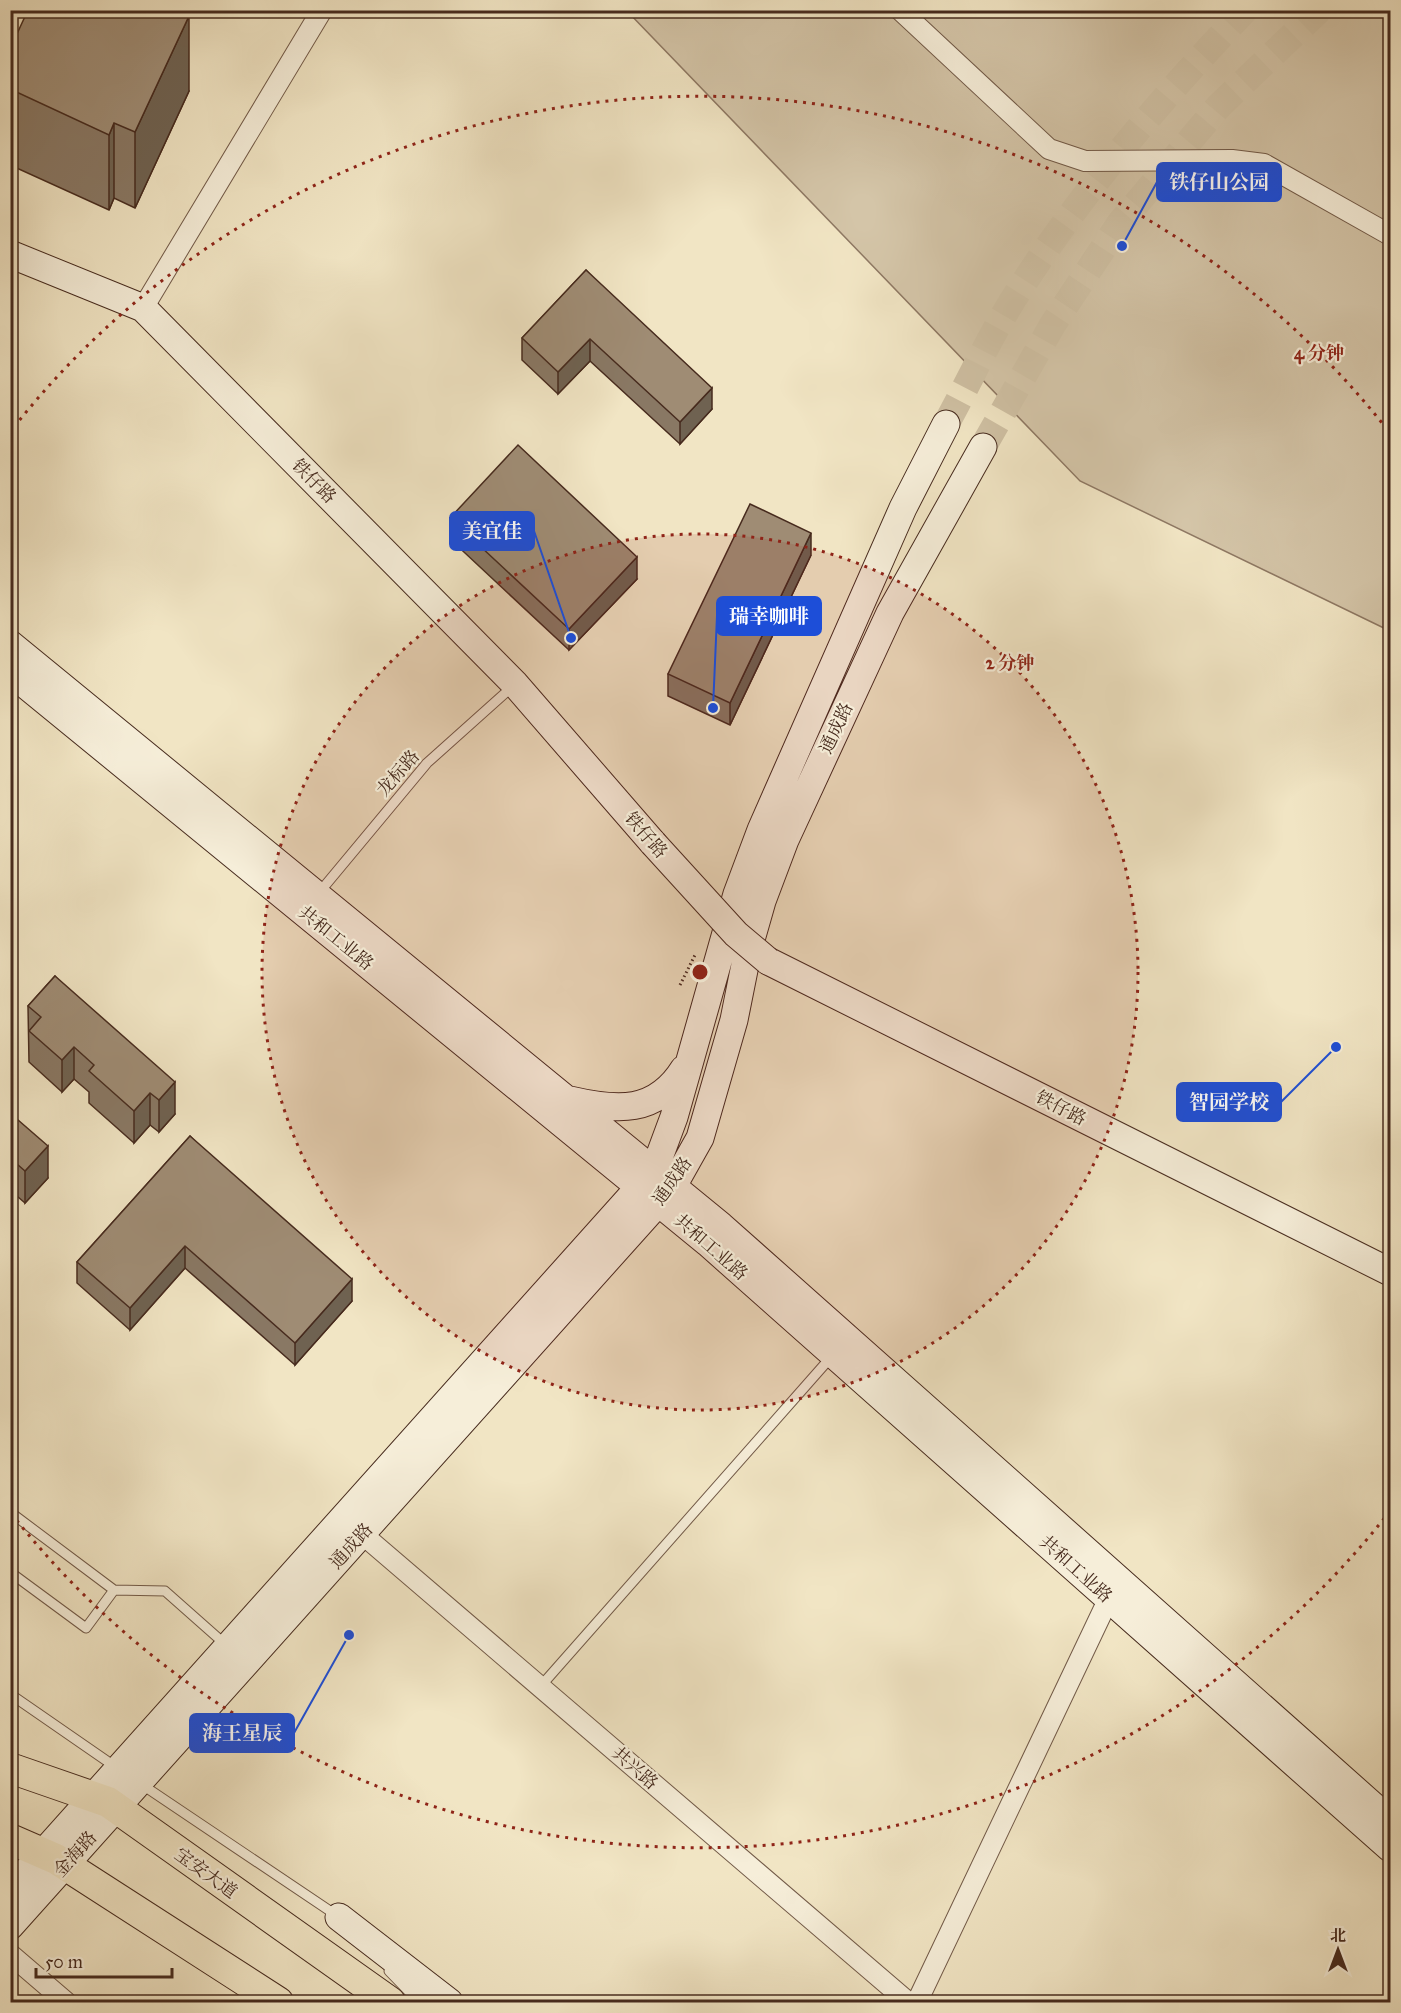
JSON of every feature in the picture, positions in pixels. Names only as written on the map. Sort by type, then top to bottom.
[{"type":"main road","name":"宝安大道","points":[[10,1768],[105,1803],[390,2002]]},
{"type":"main road","points":[[10,1839],[54,1859],[225,1966],[278,2002]]},
{"type":"street","points":[[143,308],[322,10]]},
{"type":"street","points":[[900,10],[1049,149],[1085,161],[1232,160],[1264,164],[1390,235]]},
{"type":"street","name":"铁仔路","points":[[10,254],[143,308],[515,684],[653,843],[736,934],[768,961],[1390,1272]]},
{"type":"street","name":"通成路","points":[[129,1776],[362,1534],[656,1186],[737,894],[760,830],[893,528],[946,424]]},
{"type":"street","name":"通成路","points":[[129,1776],[228,1647],[700,1138],[734,1020],[748,950],[759,911],[785,840],[890,613],[983,447]]},
{"type":"street","name":"共和工业路","points":[[10,644],[567,1100],[656,1186],[708,1243],[1390,1848]]},
{"type":"street","name":"共和工业路","points":[[10,672],[656,1186],[722,1226],[1390,1821]]},
{"type":"street","points":[[567,1100],[618,1108],[639,1105],[658,1097],[676,1082],[690,1060]]},
{"type":"street","name":"共兴路","points":[[362,1534],[908,2002]]},
{"type":"street","points":[[917,2002],[1108,1598]]},
{"type":"street","name":"金海路","points":[[10,1926],[54,1859],[129,1776]]},
{"type":"street","name":"金海路","points":[[10,1890],[54,1859]]},
{"type":"street","points":[[339,1917],[448,2002]]},
{"type":"street","points":[[10,1954],[66,2002]]},
{"type":"street","points":[[225,1966],[263,2002]]},
{"type":"lane","name":"龙标路","points":[[317,895],[427,763],[515,684]]},
{"type":"lane","points":[[540,1687],[833,1354]]},
{"type":"lane","points":[[10,1512],[114,1590],[165,1591],[228,1647]]},
{"type":"lane","points":[[10,1572],[86,1628],[114,1590]]},
{"type":"lane","points":[[10,1694],[339,1917],[419,2002]]},
{"type":"shaded area","points":[[627,11],[1390,11],[1390,631],[1080,481]]},
{"type":"building","points":[[28,10],[177,10],[189,16],[135,132],[114,123],[109,135],[10,89],[10,49]]},
{"type":"building","points":[[586,270],[712,388],[680,422],[590,339],[558,372],[522,338]]},
{"type":"building","points":[[518,445],[637,557],[569,629],[450,518]]},
{"type":"building","points":[[750,504],[811,533],[730,703],[668,674]]},
{"type":"building","points":[[55,976],[175,1082],[159,1100],[150,1093],[134,1111],[89,1071],[94,1065],[74,1047],[62,1060],[29,1031],[41,1017],[28,1006]]},
{"type":"building","points":[[10,1113],[48,1146],[25,1171],[10,1158]]},
{"type":"building","points":[[190,1136],[352,1279],[295,1343],[185,1246],[130,1308],[77,1262]]},
{"type":"tunnel","points":[[946,424],[1002,318],[1063,225],[1120,151],[1181,79],[1245,10]]},
{"type":"tunnel","points":[[983,447],[1053,324],[1120,223],[1219,106],[1319,10]]},
{"type":"place","name":"铁仔山公园","points":[[1122,246]]},
{"type":"place","name":"美宜佳","points":[[571,638]]},
{"type":"place","name":"瑞幸咖啡","points":[[713,708]]},
{"type":"place","name":"智园学校","points":[[1336,1047]]},
{"type":"place","name":"海王星辰","points":[[349,1635]]}]
